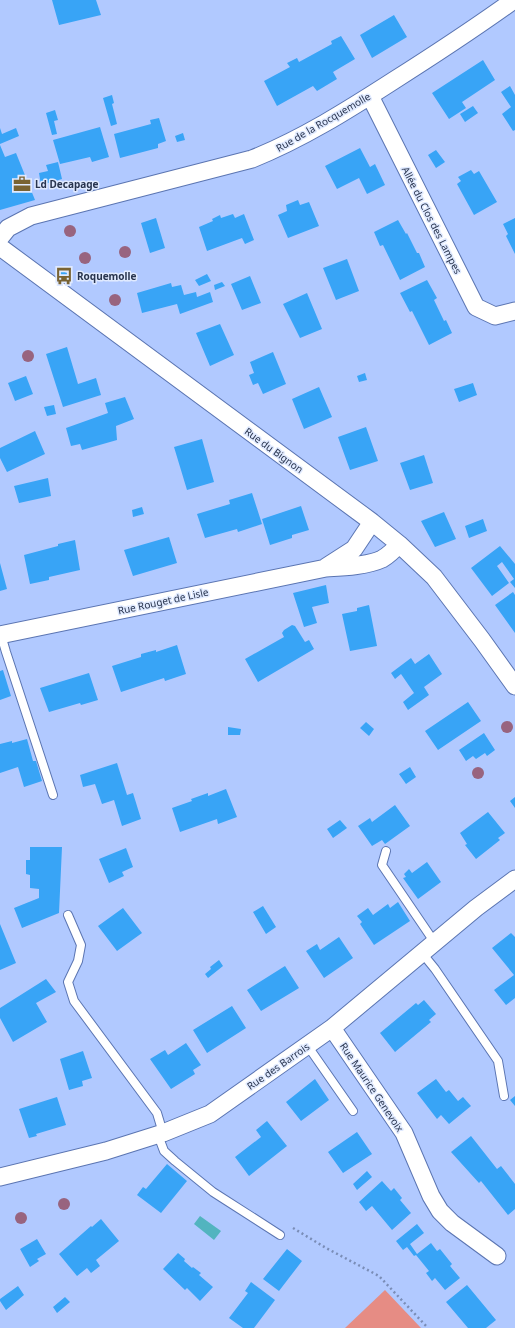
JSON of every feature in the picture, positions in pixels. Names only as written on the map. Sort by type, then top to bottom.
[{"type":"street","name":"Rue de la Rocquemolle","points":[[0,238],[8,228],[31,216],[259,156],[273,150],[370,96],[470,31],[514,0]]},
{"type":"street","name":"Allée du Clos des Lampes","points":[[370,96],[476,307],[495,316],[515,311]]},
{"type":"street","name":"Rue du Bignon","points":[[0,248],[372,522],[399,544],[423,565],[445,591],[515,686]]},
{"type":"street","name":"Rue Rouget de Lisle","points":[[326,568],[354,549],[372,522]]},
{"type":"street","name":"Rue Rouget de Lisle","points":[[0,635],[326,568],[346,567],[382,559],[392,552],[399,544]]},
{"type":"street","name":"Rue des Barrois","points":[[0,1177],[106,1151],[161,1134],[210,1114],[332,1028],[482,904],[515,879]]},
{"type":"street","name":"Rue Maurice Genevoix","points":[[332,1028],[404,1133],[431,1196],[440,1212],[452,1223],[497,1256]]},
{"type":"lane","points":[[0,635],[53,794]]},
{"type":"lane","points":[[386,851],[382,865],[428,948],[435,969],[498,1060],[504,1096]]},
{"type":"lane","points":[[68,915],[81,945],[78,961],[68,982],[74,1001],[157,1113],[164,1151],[213,1192],[280,1235]]},
{"type":"lane","points":[[307,1045],[353,1111]]},
{"type":"path","points":[[287,1224],[326,1248],[379,1276],[428,1328]]},
{"type":"shaded area","points":[[200,1216],[221,1231],[214,1240],[194,1224]]},
{"type":"shaded area","points":[[385,1290],[421,1328],[345,1328]]},
{"type":"building","points":[[52,0],[96,0],[101,15],[59,25]]},
{"type":"building","points":[[394,15],[407,37],[372,58],[360,35]]},
{"type":"building","points":[[341,36],[355,59],[333,72],[337,79],[317,91],[313,86],[277,106],[264,81],[290,67],[287,63],[297,58],[299,62],[332,44],[331,41]]},
{"type":"building","points":[[483,60],[495,80],[462,102],[466,108],[449,119],[432,93]]},
{"type":"building","points":[[510,86],[515,95],[515,130],[513,131],[502,114],[511,107],[501,92]]},
{"type":"building","points":[[112,95],[114,103],[112,104],[117,124],[111,126],[103,98]]},
{"type":"building","points":[[473,106],[478,113],[465,122],[460,114]]},
{"type":"building","points":[[55,110],[58,120],[54,121],[57,134],[52,135],[46,113]]},
{"type":"building","points":[[159,118],[166,141],[158,144],[158,148],[120,158],[114,134],[151,124],[150,120]]},
{"type":"building","points":[[100,127],[109,157],[92,162],[90,157],[60,164],[53,140]]},
{"type":"building","points":[[0,128],[2,134],[16,128],[19,136],[0,144]]},
{"type":"building","points":[[183,133],[185,140],[177,142],[175,136]]},
{"type":"building","points":[[0,145],[5,157],[16,153],[35,200],[0,210]]},
{"type":"building","points":[[360,148],[370,167],[375,164],[385,185],[367,194],[359,178],[337,189],[325,166]]},
{"type":"building","points":[[436,150],[445,162],[436,168],[428,155]]},
{"type":"building","points":[[58,162],[62,179],[41,185],[39,173],[48,171],[46,165]]},
{"type":"building","points":[[471,170],[474,174],[479,171],[497,202],[474,215],[457,184],[461,181],[458,177]]},
{"type":"building","points":[[298,200],[300,205],[309,202],[319,226],[288,238],[278,215],[287,211],[286,205]]},
{"type":"building","points":[[233,214],[235,218],[244,214],[254,240],[245,244],[242,238],[207,251],[199,227],[213,221],[212,219],[220,215],[221,218]]},
{"type":"building","points":[[156,218],[165,248],[150,253],[141,223]]},
{"type":"building","points":[[515,218],[515,254],[506,236],[508,234],[503,224]]},
{"type":"building","points":[[398,220],[406,234],[407,233],[417,253],[419,253],[425,267],[400,280],[383,245],[380,246],[374,232]]},
{"type":"building","points":[[347,259],[359,291],[336,300],[323,268]]},
{"type":"building","points":[[62,270],[72,277],[68,281],[59,274]]},
{"type":"building","points":[[207,274],[211,281],[199,286],[195,280]]},
{"type":"building","points":[[250,276],[261,303],[242,310],[231,284]]},
{"type":"building","points":[[427,280],[437,298],[434,300],[444,321],[446,320],[452,333],[429,345],[412,311],[410,312],[400,293]]},
{"type":"building","points":[[222,282],[225,286],[215,290],[214,285]]},
{"type":"building","points":[[171,283],[172,287],[181,285],[184,295],[196,292],[197,297],[210,292],[213,302],[180,314],[177,304],[142,313],[137,293]]},
{"type":"building","points":[[307,293],[322,329],[300,338],[283,304]]},
{"type":"building","points":[[220,324],[234,355],[210,366],[196,333]]},
{"type":"building","points":[[67,347],[78,384],[96,378],[101,395],[63,407],[46,354]]},
{"type":"building","points":[[273,352],[286,384],[263,394],[258,383],[253,385],[249,375],[254,373],[250,362]]},
{"type":"building","points":[[365,373],[367,380],[359,382],[357,376]]},
{"type":"building","points":[[26,376],[33,394],[15,401],[8,383]]},
{"type":"building","points":[[473,383],[477,395],[459,402],[454,389]]},
{"type":"building","points":[[319,387],[332,417],[304,429],[292,399]]},
{"type":"building","points":[[125,397],[134,419],[116,426],[117,440],[82,450],[80,444],[71,446],[66,428],[108,413],[105,403]]},
{"type":"building","points":[[54,405],[56,414],[47,416],[44,407]]},
{"type":"building","points":[[366,427],[378,461],[350,470],[338,437]]},
{"type":"building","points":[[35,431],[45,454],[7,472],[0,458],[0,448]]},
{"type":"building","points":[[202,439],[214,482],[187,490],[174,447]]},
{"type":"building","points":[[424,455],[433,483],[410,490],[400,463]]},
{"type":"building","points":[[48,478],[51,496],[19,503],[14,486]]},
{"type":"building","points":[[252,493],[262,524],[238,532],[237,529],[205,538],[197,514],[230,504],[229,500]]},
{"type":"building","points":[[301,506],[309,530],[292,535],[292,538],[270,545],[262,519]]},
{"type":"building","points":[[142,507],[144,514],[133,517],[132,510]]},
{"type":"building","points":[[444,512],[456,539],[435,547],[421,521]]},
{"type":"building","points":[[483,519],[487,531],[469,538],[465,526]]},
{"type":"building","points":[[169,537],[177,563],[133,576],[124,550]]},
{"type":"building","points":[[75,540],[80,570],[49,577],[49,580],[30,584],[24,555]]},
{"type":"building","points":[[500,546],[515,564],[515,588],[510,582],[514,579],[502,562],[497,566],[509,583],[492,596],[471,568]]},
{"type":"building","points":[[0,563],[7,589],[0,591]]},
{"type":"building","points":[[326,585],[329,603],[312,607],[317,623],[304,627],[293,593]]},
{"type":"building","points":[[513,592],[515,595],[515,633],[495,605]]},
{"type":"building","points":[[369,605],[377,646],[350,651],[342,614],[357,611],[357,608]]},
{"type":"building","points":[[292,625],[295,626],[305,642],[309,640],[314,649],[258,682],[245,659],[284,637],[282,633],[284,630]]},
{"type":"building","points":[[177,645],[186,674],[165,681],[164,678],[121,692],[112,666],[141,657],[141,654],[156,650],[156,652]]},
{"type":"building","points":[[429,654],[442,674],[424,687],[429,695],[408,710],[403,702],[414,693],[401,674],[395,679],[391,673],[411,658],[415,664]]},
{"type":"building","points":[[3,670],[11,696],[0,700],[0,671]]},
{"type":"building","points":[[89,673],[98,700],[81,705],[80,703],[49,712],[40,688]]},
{"type":"building","points":[[468,702],[481,721],[438,750],[425,731]]},
{"type":"building","points":[[366,722],[374,729],[369,736],[360,728]]},
{"type":"building","points":[[228,727],[241,729],[240,735],[228,735]]},
{"type":"building","points":[[484,733],[495,750],[487,756],[485,753],[476,759],[473,756],[466,761],[459,750]]},
{"type":"building","points":[[27,739],[33,761],[36,761],[42,781],[24,787],[18,767],[0,773],[0,744],[12,741],[12,743]]},
{"type":"building","points":[[117,763],[127,795],[133,793],[141,819],[122,826],[114,800],[102,804],[95,784],[83,787],[80,775]]},
{"type":"building","points":[[410,767],[416,777],[406,784],[399,774]]},
{"type":"building","points":[[226,789],[237,817],[218,824],[217,819],[180,832],[172,808],[192,801],[191,799],[208,793],[208,796]]},
{"type":"building","points":[[515,797],[515,808],[510,801]]},
{"type":"building","points":[[395,805],[410,826],[385,844],[382,840],[372,846],[358,826],[370,818],[372,822]]},
{"type":"building","points":[[488,812],[505,833],[498,838],[500,840],[476,859],[465,845],[467,844],[460,833]]},
{"type":"building","points":[[340,820],[347,828],[333,838],[327,829]]},
{"type":"building","points":[[30,847],[62,847],[59,913],[22,928],[14,908],[39,898],[39,889],[30,888],[30,875],[26,874],[26,860],[30,860]]},
{"type":"building","points":[[126,848],[133,867],[122,872],[124,876],[109,883],[99,859]]},
{"type":"building","points":[[427,862],[441,882],[418,899],[403,878],[406,877],[404,874],[409,869],[412,873]]},
{"type":"building","points":[[398,902],[410,921],[374,945],[360,924],[362,922],[357,916],[368,908],[373,915],[388,904],[390,908]]},
{"type":"building","points":[[263,906],[276,927],[266,934],[253,912]]},
{"type":"building","points":[[123,908],[142,933],[117,951],[98,926]]},
{"type":"building","points":[[0,924],[16,963],[0,970]]},
{"type":"building","points":[[511,933],[515,937],[515,998],[506,1005],[494,990],[514,975],[492,948]]},
{"type":"building","points":[[339,937],[353,958],[324,978],[306,951],[317,944],[320,950]]},
{"type":"building","points":[[219,960],[223,966],[208,978],[205,974],[211,969],[210,967]]},
{"type":"building","points":[[285,966],[299,988],[261,1011],[247,990]]},
{"type":"building","points":[[46,979],[56,992],[36,1003],[47,1022],[13,1042],[0,1018],[0,1008]]},
{"type":"building","points":[[424,1000],[436,1014],[429,1020],[431,1022],[395,1052],[380,1033],[416,1003],[418,1005]]},
{"type":"building","points":[[232,1006],[246,1028],[207,1053],[193,1030]]},
{"type":"building","points":[[186,1043],[201,1065],[193,1070],[195,1074],[171,1089],[150,1059],[165,1050],[168,1055]]},
{"type":"building","points":[[83,1051],[92,1078],[82,1081],[83,1086],[69,1090],[60,1059]]},
{"type":"building","points":[[315,1079],[329,1100],[301,1121],[286,1102]]},
{"type":"building","points":[[436,1079],[446,1092],[449,1090],[458,1101],[463,1097],[471,1106],[449,1124],[441,1115],[437,1119],[417,1093]]},
{"type":"building","points":[[515,1096],[515,1106],[510,1100]]},
{"type":"building","points":[[57,1097],[66,1125],[36,1134],[37,1136],[29,1138],[19,1109]]},
{"type":"building","points":[[267,1121],[287,1146],[249,1176],[235,1157],[261,1137],[256,1130]]},
{"type":"building","points":[[357,1132],[372,1154],[343,1173],[328,1152]]},
{"type":"building","points":[[471,1136],[497,1169],[501,1166],[515,1184],[515,1209],[508,1215],[481,1181],[479,1183],[451,1152]]},
{"type":"building","points":[[167,1164],[187,1181],[161,1213],[137,1195],[143,1187],[146,1189]]},
{"type":"building","points":[[367,1171],[372,1177],[357,1190],[353,1184]]},
{"type":"building","points":[[382,1181],[391,1191],[394,1188],[402,1198],[400,1200],[411,1213],[392,1230],[372,1206],[366,1211],[359,1202]]},
{"type":"building","points":[[101,1219],[119,1241],[96,1260],[100,1266],[91,1273],[87,1268],[77,1276],[59,1254]]},
{"type":"building","points":[[417,1224],[424,1233],[410,1244],[417,1254],[431,1243],[437,1251],[440,1249],[452,1264],[450,1266],[460,1278],[445,1290],[435,1278],[432,1281],[426,1273],[429,1271],[416,1255],[414,1256],[407,1247],[403,1250],[396,1241]]},
{"type":"building","points":[[37,1239],[46,1254],[37,1259],[39,1261],[30,1267],[20,1249]]},
{"type":"building","points":[[287,1249],[302,1261],[279,1291],[263,1279]]},
{"type":"building","points":[[178,1253],[192,1268],[193,1267],[201,1273],[199,1275],[213,1287],[200,1301],[187,1288],[185,1290],[163,1269]]},
{"type":"building","points":[[251,1282],[275,1300],[254,1328],[243,1328],[229,1318],[248,1293],[245,1291]]},
{"type":"building","points":[[467,1285],[496,1320],[486,1328],[468,1328],[446,1302]]},
{"type":"building","points":[[18,1286],[24,1295],[6,1310],[0,1299]]},
{"type":"building","points":[[65,1297],[70,1302],[57,1313],[53,1307]]},
{"type":"place","name":"Ld Decapage","points":[[22,184]]},
{"type":"place","name":"Roquemolle","points":[[64,276]]}]
